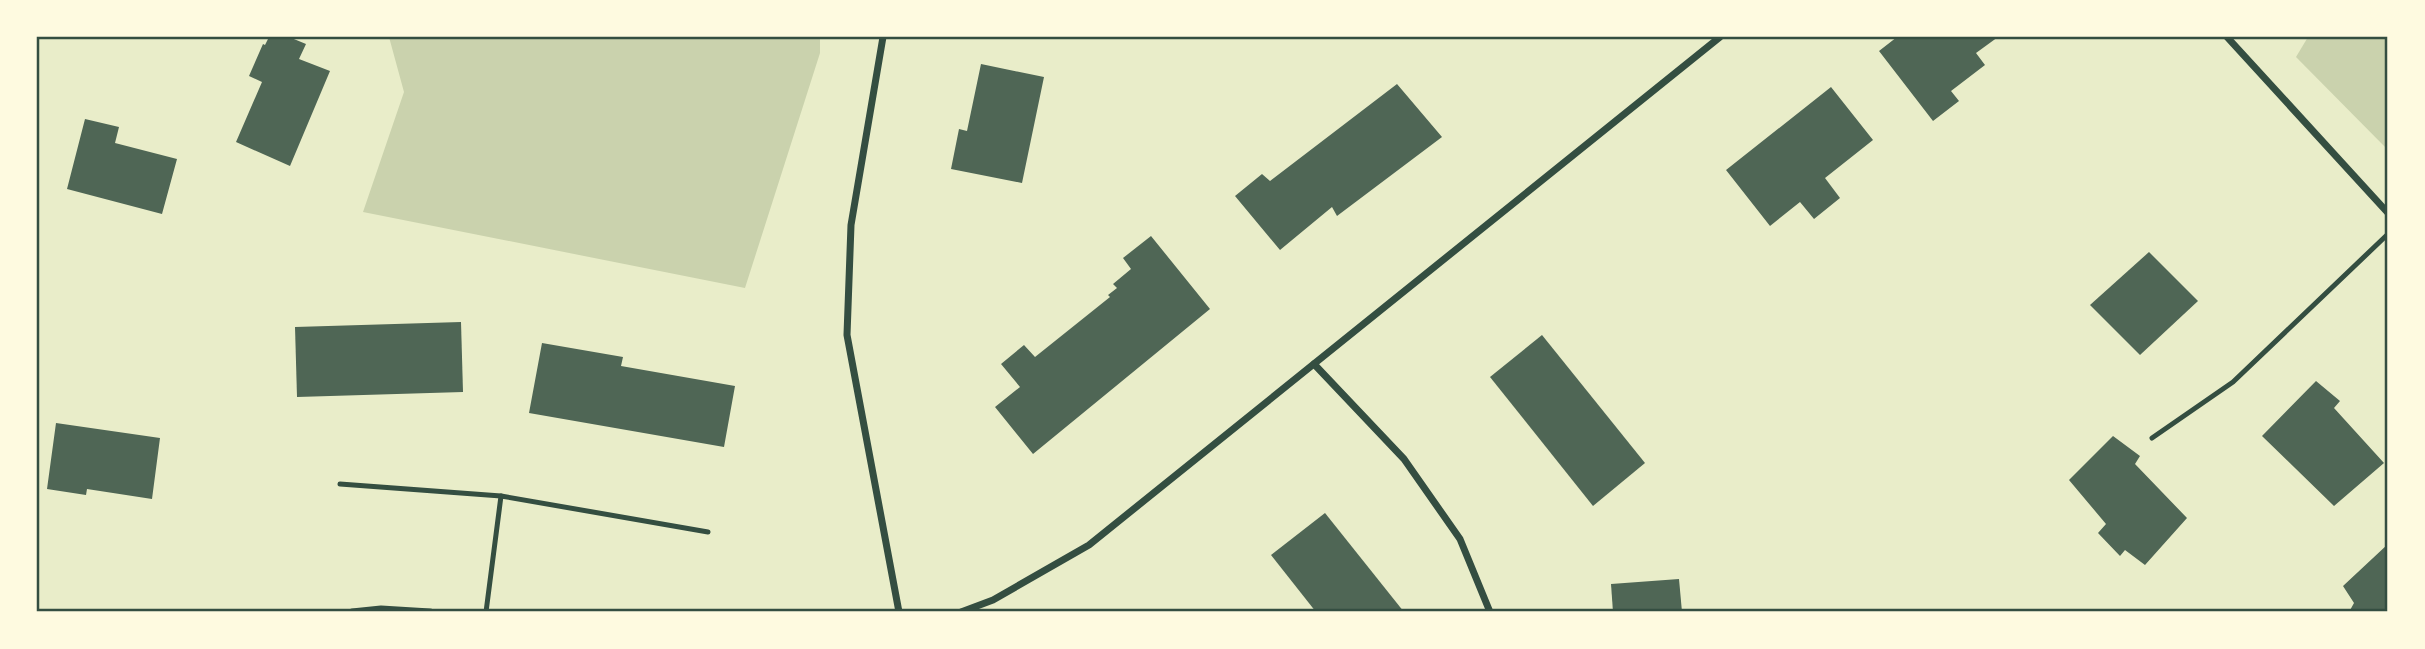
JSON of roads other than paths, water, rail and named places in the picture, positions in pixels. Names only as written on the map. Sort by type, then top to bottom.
[{"type":"street","points":[[883,37],[851,225],[847,335],[899,612]]},
{"type":"street","points":[[961,612],[993,600],[1089,545],[1720,37]]},
{"type":"street","points":[[2227,37],[2388,212]]},
{"type":"street","points":[[1314,364],[1404,459],[1460,539],[1490,612]]},
{"type":"street","points":[[352,612],[381,609],[430,612]]},
{"type":"lane","points":[[2152,438],[2234,382],[2388,234]]},
{"type":"lane","points":[[340,484],[501,496],[708,532]]},
{"type":"lane","points":[[486,612],[501,496]]}]
